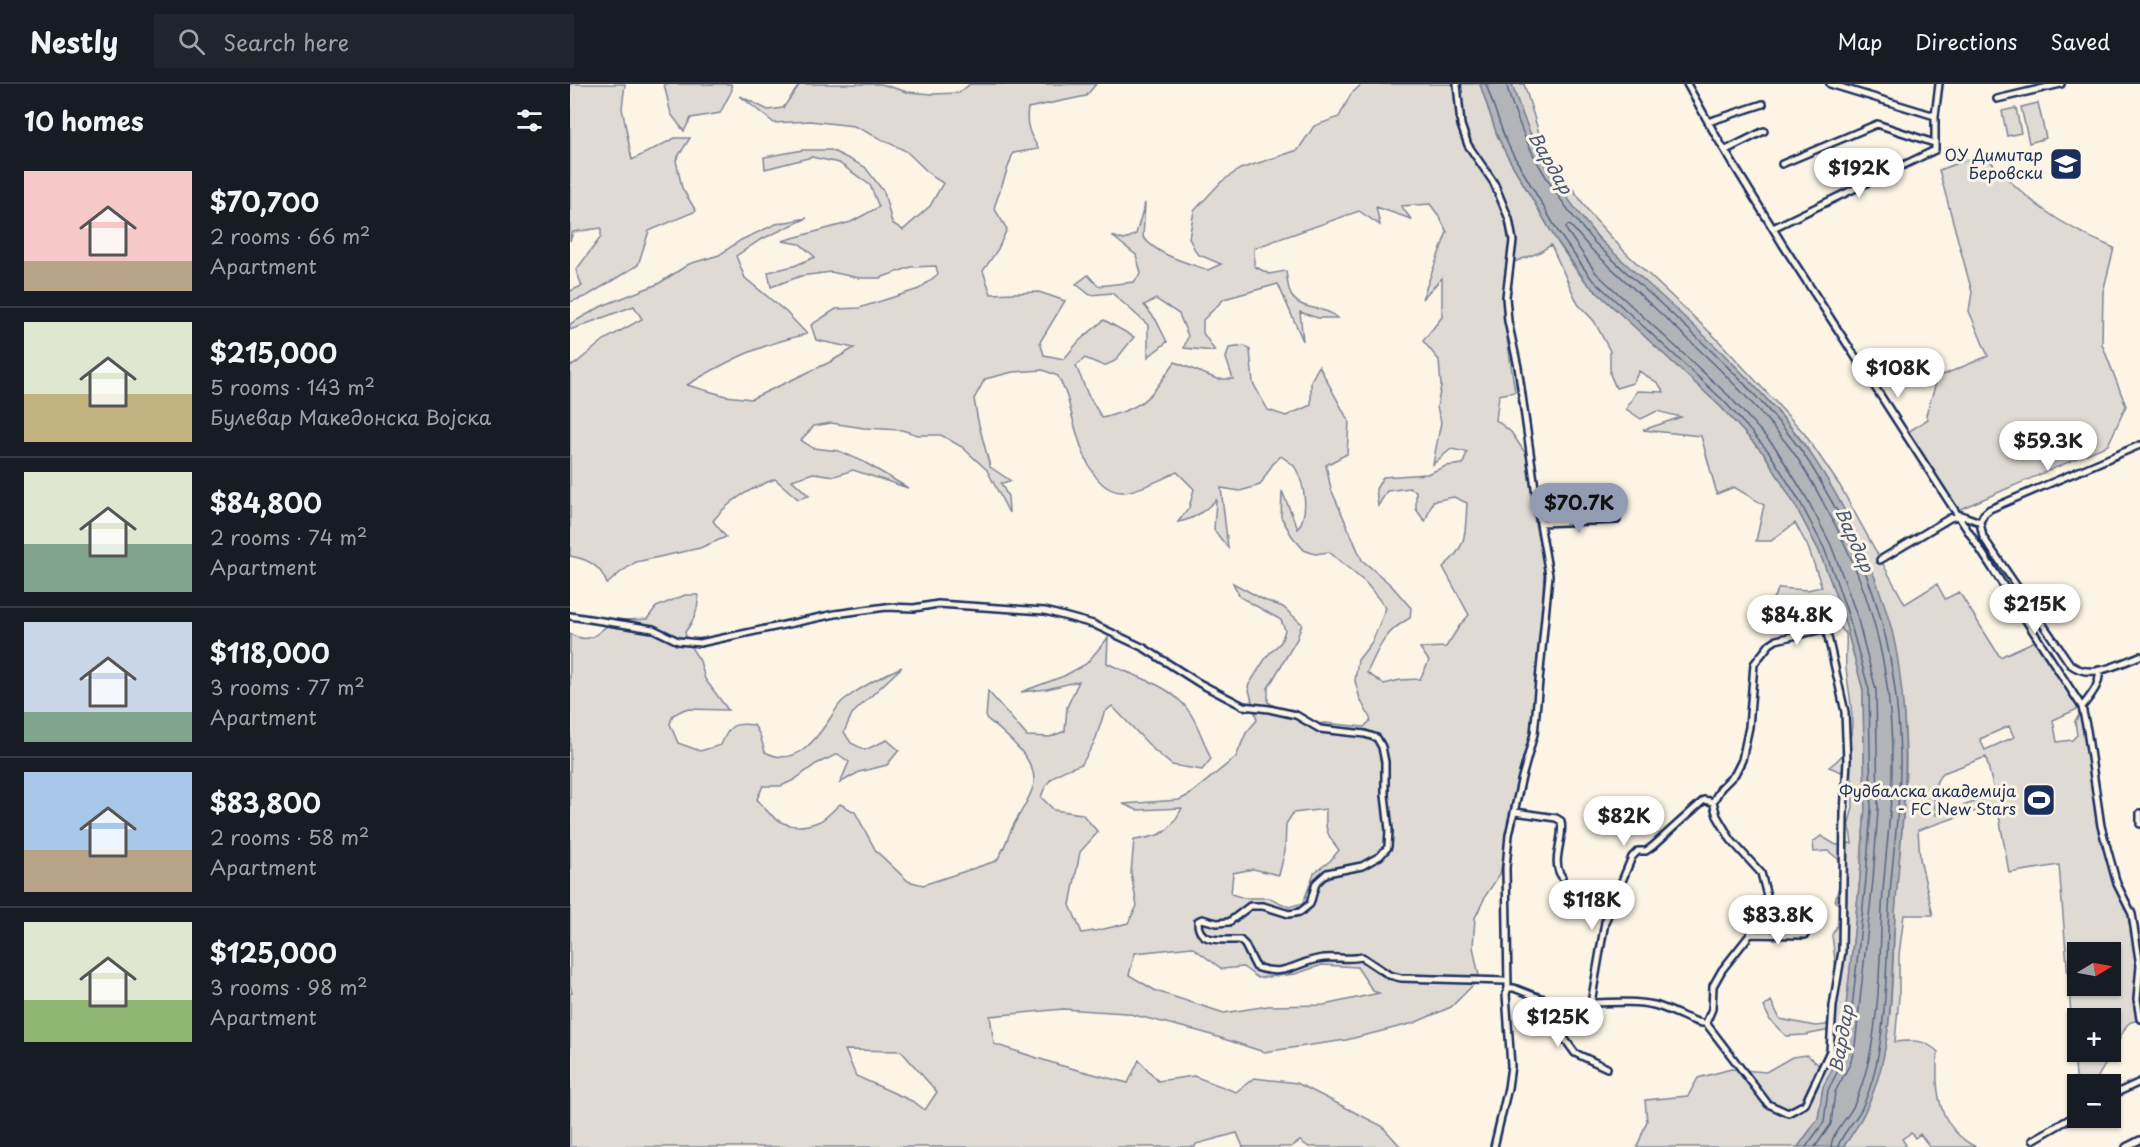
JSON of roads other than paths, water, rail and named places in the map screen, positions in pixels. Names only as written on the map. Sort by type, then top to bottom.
[{"type":"street","points":[[1456,84],[1461,125],[1468,145],[1494,183],[1509,219],[1513,241],[1506,297],[1508,321],[1519,376],[1549,575],[1534,734],[1509,835],[1506,868],[1508,936],[1506,1003],[1511,1066],[1494,1147]]},
{"type":"street","points":[[1687,84],[1773,228],[2082,707],[2088,730],[2101,826],[2117,884],[2132,914],[2140,966],[2137,999],[2140,1019]]},
{"type":"street","points":[[1830,84],[1935,116]]},
{"type":"street","points":[[1934,147],[1939,84]]},
{"type":"street","points":[[1997,99],[2061,84]]},
{"type":"street","points":[[1708,122],[1763,104]]},
{"type":"street","points":[[1782,164],[1877,124],[1934,147]]},
{"type":"street","points":[[1726,150],[1764,131]]},
{"type":"street","points":[[1773,228],[1934,147]]},
{"type":"street","points":[[2140,445],[1990,509],[1980,522],[1983,537],[2067,661],[2082,671],[2099,670],[2140,656]]},
{"type":"street","points":[[1880,560],[1940,522],[1957,515],[1980,522]]},
{"type":"street","points":[[1540,523],[1617,520]]},
{"type":"street","points":[[570,616],[652,629],[678,641],[700,643],[835,614],[886,607],[914,608],[938,604],[1045,611],[1093,624],[1144,648],[1199,683],[1244,706],[1296,716],[1320,729],[1365,734],[1377,738],[1382,747],[1389,830],[1388,847],[1380,856],[1362,866],[1327,873],[1316,883],[1310,904],[1300,912],[1289,914],[1263,906],[1250,906],[1229,922],[1217,923],[1202,919],[1198,921],[1198,930],[1201,934],[1219,941],[1240,940],[1256,967],[1268,971],[1278,972],[1323,958],[1362,957],[1389,975],[1401,978],[1506,981]]},
{"type":"street","points":[[1829,628],[1845,712],[1842,951],[1833,1006],[1830,1051],[1805,1104],[1788,1113],[1768,1104],[1706,1023],[1712,1009],[1713,986],[1722,970],[1760,922],[1766,905],[1767,889],[1764,878],[1727,834],[1717,816],[1713,802],[1721,788],[1735,774],[1742,760],[1749,727],[1753,669],[1757,659],[1776,640],[1829,628]]},
{"type":"street","points":[[2082,707],[2098,683],[2099,670]]},
{"type":"street","points":[[1591,1003],[1605,922],[1632,857],[1638,851],[1646,851],[1653,846],[1704,800],[1713,802]]},
{"type":"street","points":[[1515,812],[1556,818],[1561,821],[1562,830],[1557,864],[1558,872],[1562,877]]},
{"type":"street","points":[[2132,914],[2140,909]]},
{"type":"street","points":[[1750,934],[1805,935]]},
{"type":"street","points":[[1508,988],[1553,1002],[1629,1002],[1655,1005],[1674,1011],[1696,1023],[1706,1023]]},
{"type":"street","points":[[1534,997],[1575,1053],[1607,1068]]},
{"type":"street","points":[[2121,1091],[2140,1082]]},
{"type":"street","points":[[2033,1140],[2067,1120]]},
{"type":"street","points":[[2126,1147],[2140,1140]]},
{"type":"water","name":"Вардар","points":[[1480,84],[1512,84],[1527,126],[1547,165],[1570,202],[1598,238],[1730,361],[1802,442],[1843,507],[1876,580],[1894,638],[1898,661],[1905,743],[1904,792],[1887,1036],[1882,1065],[1873,1093],[1843,1147],[1798,1147],[1818,1119],[1823,1087],[1838,1058],[1842,1043],[1860,878],[1865,808],[1863,690],[1844,619],[1819,551],[1765,455],[1720,406],[1587,283],[1555,238],[1506,154],[1497,135]]},
{"type":"place","name":"ОУ Димитар Беровски","points":[[2066,164]]},
{"type":"place","name":"Фудбалска академија - FC New Stars","points":[[2039,800]]}]
